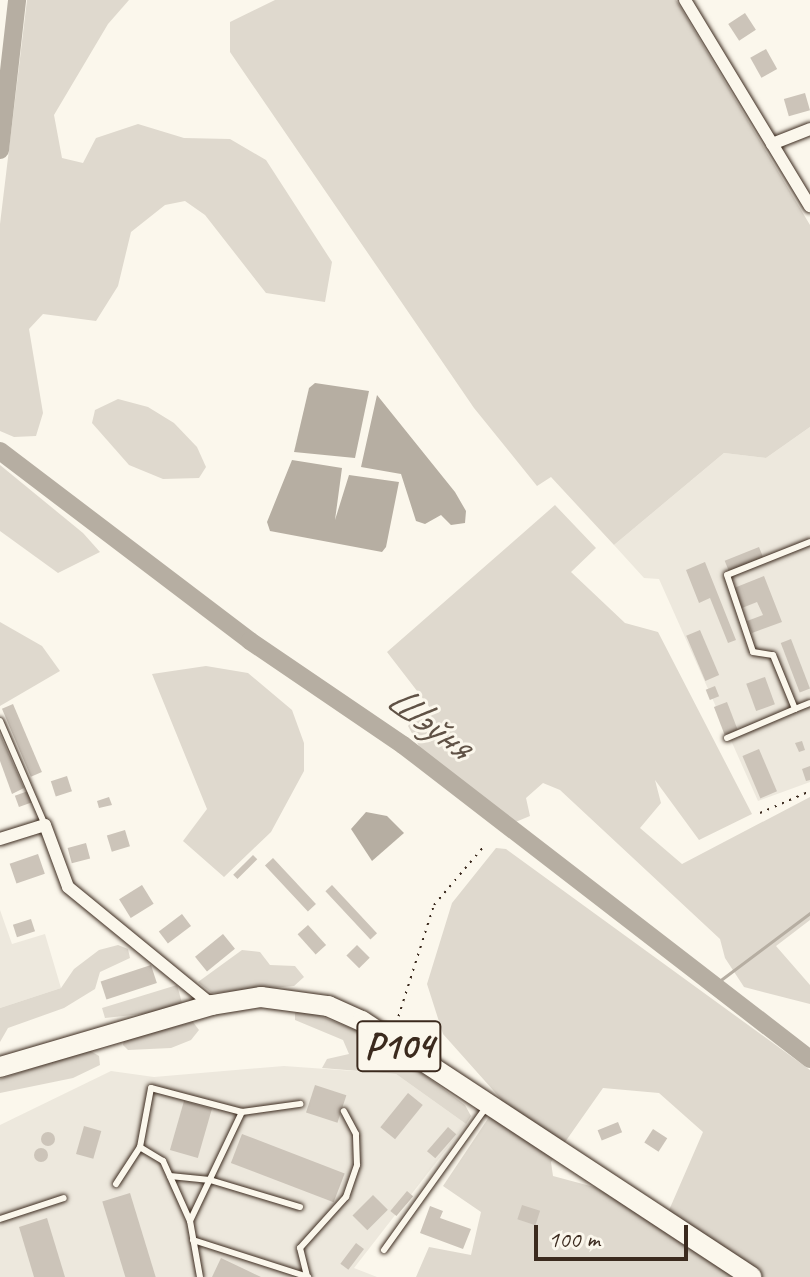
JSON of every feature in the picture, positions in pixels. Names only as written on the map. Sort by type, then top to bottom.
[{"type":"main road","name":"Р104","points":[[0,1067],[212,1005],[261,997],[301,999],[362,1021],[751,1277]]},
{"type":"street","points":[[685,0],[810,206]]},
{"type":"street","points":[[772,144],[810,129]]},
{"type":"street","points":[[0,839],[45,825],[68,887],[212,1005]]},
{"type":"lane","points":[[795,709],[773,655],[753,652],[727,575],[810,542]]},
{"type":"lane","points":[[727,738],[810,703]]},
{"type":"lane","points":[[0,721],[45,825]]},
{"type":"lane","points":[[116,1184],[140,1147],[151,1088],[242,1112],[300,1104]]},
{"type":"lane","points":[[384,1250],[488,1104]]},
{"type":"lane","points":[[308,1277],[300,1248],[346,1197],[357,1165],[356,1134],[344,1111]]},
{"type":"lane","points":[[190,1221],[242,1112]]},
{"type":"lane","points":[[140,1147],[163,1161],[170,1176],[190,1221],[200,1277]]},
{"type":"lane","points":[[170,1176],[210,1180],[300,1207]]},
{"type":"lane","points":[[0,1219],[64,1198]]},
{"type":"lane","points":[[193,1240],[308,1277]]},
{"type":"path","points":[[760,813],[810,791]]},
{"type":"path","points":[[392,1041],[434,905],[484,846]]},
{"type":"shaded area","points":[[27,0],[129,0],[108,24],[54,115],[62,158],[83,163],[96,138],[138,124],[184,138],[230,139],[266,160],[332,262],[325,302],[266,293],[205,215],[185,201],[165,205],[131,232],[118,286],[96,321],[43,314],[29,329],[43,413],[36,436],[14,437],[0,431],[0,224]]},
{"type":"shaded area","points":[[275,0],[676,0],[810,225],[810,427],[766,458],[724,453],[614,545],[551,477],[537,486],[474,408],[230,52],[230,22]]},
{"type":"shaded area","points":[[315,383],[369,391],[355,458],[294,452],[309,388]]},
{"type":"shaded area","points":[[377,395],[455,492],[466,511],[465,523],[451,525],[441,515],[425,524],[416,521],[401,474],[361,467]]},
{"type":"shaded area","points":[[118,399],[148,407],[174,423],[197,447],[206,467],[199,478],[163,479],[129,465],[92,423],[95,410]]},
{"type":"shaded area","points":[[810,427],[810,782],[758,801],[659,579],[644,578],[614,545],[724,453],[766,458]]},
{"type":"shaded area","points":[[292,460],[342,468],[335,520],[349,475],[399,482],[386,547],[382,552],[270,531],[267,522]]},
{"type":"shaded area","points":[[0,465],[83,533],[100,552],[58,573],[0,531]]},
{"type":"shaded area","points":[[555,505],[596,548],[571,572],[625,623],[658,632],[752,814],[699,840],[655,780],[661,803],[640,828],[682,864],[810,797],[810,920],[776,946],[810,985],[810,1004],[744,987],[725,958],[720,939],[560,790],[543,783],[526,798],[530,816],[513,823],[420,748],[408,726],[417,714],[431,709],[387,652]]},
{"type":"shaded area","points":[[0,622],[42,646],[60,671],[0,706]]},
{"type":"shaded area","points":[[206,666],[248,673],[292,710],[304,743],[304,771],[271,832],[224,877],[183,841],[207,809],[152,674]]},
{"type":"shaded area","points":[[366,812],[387,816],[404,833],[372,861],[351,829]]},
{"type":"shaded area","points":[[496,848],[506,849],[810,1070],[810,1277],[416,1277],[429,1247],[471,1255],[481,1212],[443,1186],[501,1099],[443,1034],[427,984],[452,903]],"holes":[[[603,1088],[659,1093],[703,1132],[663,1224],[594,1187],[553,1176],[551,1162]]]},
{"type":"shaded area","points":[[0,910],[12,944],[45,934],[61,988],[0,1008]]},
{"type":"shaded area","points":[[118,945],[128,949],[130,958],[100,972],[95,989],[64,1008],[8,1028],[0,1042],[0,1008],[61,988],[74,969],[99,950]]},
{"type":"shaded area","points":[[242,950],[260,952],[270,965],[295,966],[304,977],[294,986],[212,993],[198,982]]},
{"type":"shaded area","points":[[177,985],[182,1003],[160,1012],[105,1018],[102,1008]]},
{"type":"shaded area","points":[[305,1010],[358,1031],[403,1059],[465,1105],[471,1116],[466,1124],[396,1074],[322,1068],[327,1059],[349,1054],[343,1040],[295,1020],[295,1013]]},
{"type":"shaded area","points":[[193,1022],[199,1030],[191,1040],[171,1048],[128,1050],[123,1045],[124,1040]]},
{"type":"shaded area","points":[[89,1050],[99,1056],[100,1065],[73,1078],[0,1093],[0,1079]]},
{"type":"shaded area","points":[[284,1066],[396,1074],[466,1124],[354,1268],[377,1277],[0,1277],[0,1125],[111,1071],[154,1077]]},
{"type":"building","points":[[745,13],[756,30],[739,41],[728,24]]},
{"type":"building","points":[[766,49],[777,69],[761,78],[750,58]]},
{"type":"building","points":[[805,93],[810,110],[789,116],[784,99]]},
{"type":"building","points":[[759,547],[763,557],[729,571],[725,561]]},
{"type":"building","points":[[705,562],[736,640],[728,643],[710,598],[699,603],[686,570]]},
{"type":"building","points":[[764,576],[782,622],[752,633],[747,621],[763,615],[757,602],[742,608],[734,588]]},
{"type":"building","points":[[700,630],[719,675],[705,681],[686,636]]},
{"type":"building","points":[[791,639],[810,688],[800,692],[781,643]]},
{"type":"building","points":[[765,677],[775,704],[756,711],[746,684]]},
{"type":"building","points":[[715,686],[719,696],[710,700],[706,690]]},
{"type":"building","points":[[727,702],[738,730],[725,735],[714,707]]},
{"type":"building","points":[[13,704],[42,772],[31,777],[2,709]]},
{"type":"building","points":[[0,734],[24,788],[12,794],[0,761]]},
{"type":"building","points":[[802,741],[805,750],[799,752],[795,743]]},
{"type":"building","points":[[759,749],[777,791],[760,798],[742,756]]},
{"type":"building","points":[[810,766],[810,780],[806,781],[802,769]]},
{"type":"building","points":[[67,776],[72,791],[56,796],[51,781]]},
{"type":"building","points":[[28,791],[32,802],[19,807],[15,796]]},
{"type":"building","points":[[109,797],[112,805],[99,808],[97,801]]},
{"type":"building","points":[[125,830],[130,846],[112,852],[107,836]]},
{"type":"building","points":[[86,843],[90,858],[72,863],[68,848]]},
{"type":"building","points":[[38,854],[45,874],[16,884],[10,864]]},
{"type":"building","points":[[253,855],[257,859],[237,879],[233,875]]},
{"type":"building","points":[[273,858],[316,904],[308,912],[265,866]]},
{"type":"building","points":[[142,885],[154,904],[131,918],[119,899]]},
{"type":"building","points":[[332,885],[377,933],[370,939],[325,891]]},
{"type":"building","points":[[182,914],[191,926],[168,943],[159,931]]},
{"type":"building","points":[[31,919],[35,931],[17,937],[13,925]]},
{"type":"building","points":[[308,925],[326,945],[316,954],[298,934]]},
{"type":"building","points":[[223,934],[235,949],[207,971],[195,957]]},
{"type":"building","points":[[357,945],[370,958],[359,968],[346,956]]},
{"type":"building","points":[[151,965],[157,983],[106,999],[101,981]]},
{"type":"building","points":[[315,1085],[346,1095],[337,1123],[306,1113]]},
{"type":"building","points":[[408,1093],[423,1105],[395,1139],[380,1127]]},
{"type":"building","points":[[184,1101],[212,1109],[198,1158],[170,1150]]},
{"type":"building","points":[[618,1122],[622,1132],[602,1140],[598,1130]]},
{"type":"building","points":[[84,1126],[101,1131],[93,1159],[76,1154]]},
{"type":"building","points":[[448,1127],[456,1134],[435,1158],[427,1151]]},
{"type":"building","points":[[653,1129],[667,1138],[659,1152],[644,1142]]},
{"type":"building","points":[[48,1132],[55,1139],[48,1146],[41,1139]]},
{"type":"building","points":[[242,1134],[345,1173],[334,1202],[231,1163]]},
{"type":"building","points":[[41,1148],[48,1155],[41,1162],[34,1155]]},
{"type":"building","points":[[407,1191],[413,1196],[396,1216],[390,1211]]},
{"type":"building","points":[[130,1193],[156,1277],[125,1277],[102,1201]]},
{"type":"building","points":[[373,1195],[388,1210],[367,1230],[352,1216]]},
{"type":"building","points":[[522,1205],[540,1211],[535,1225],[517,1219]]},
{"type":"building","points":[[430,1206],[443,1211],[440,1218],[471,1229],[463,1249],[420,1233]]},
{"type":"building","points":[[47,1218],[65,1277],[34,1277],[19,1227]]},
{"type":"building","points":[[356,1243],[364,1249],[348,1270],[340,1264]]},
{"type":"building","points":[[221,1258],[261,1277],[212,1277]]},
{"type":"waterway","name":"Шэўня","points":[[0,150],[17,0]]},
{"type":"waterway","name":"Шэўня","points":[[0,451],[250,641],[403,745],[810,1059]]},
{"type":"waterway","points":[[714,985],[810,913]]}]
